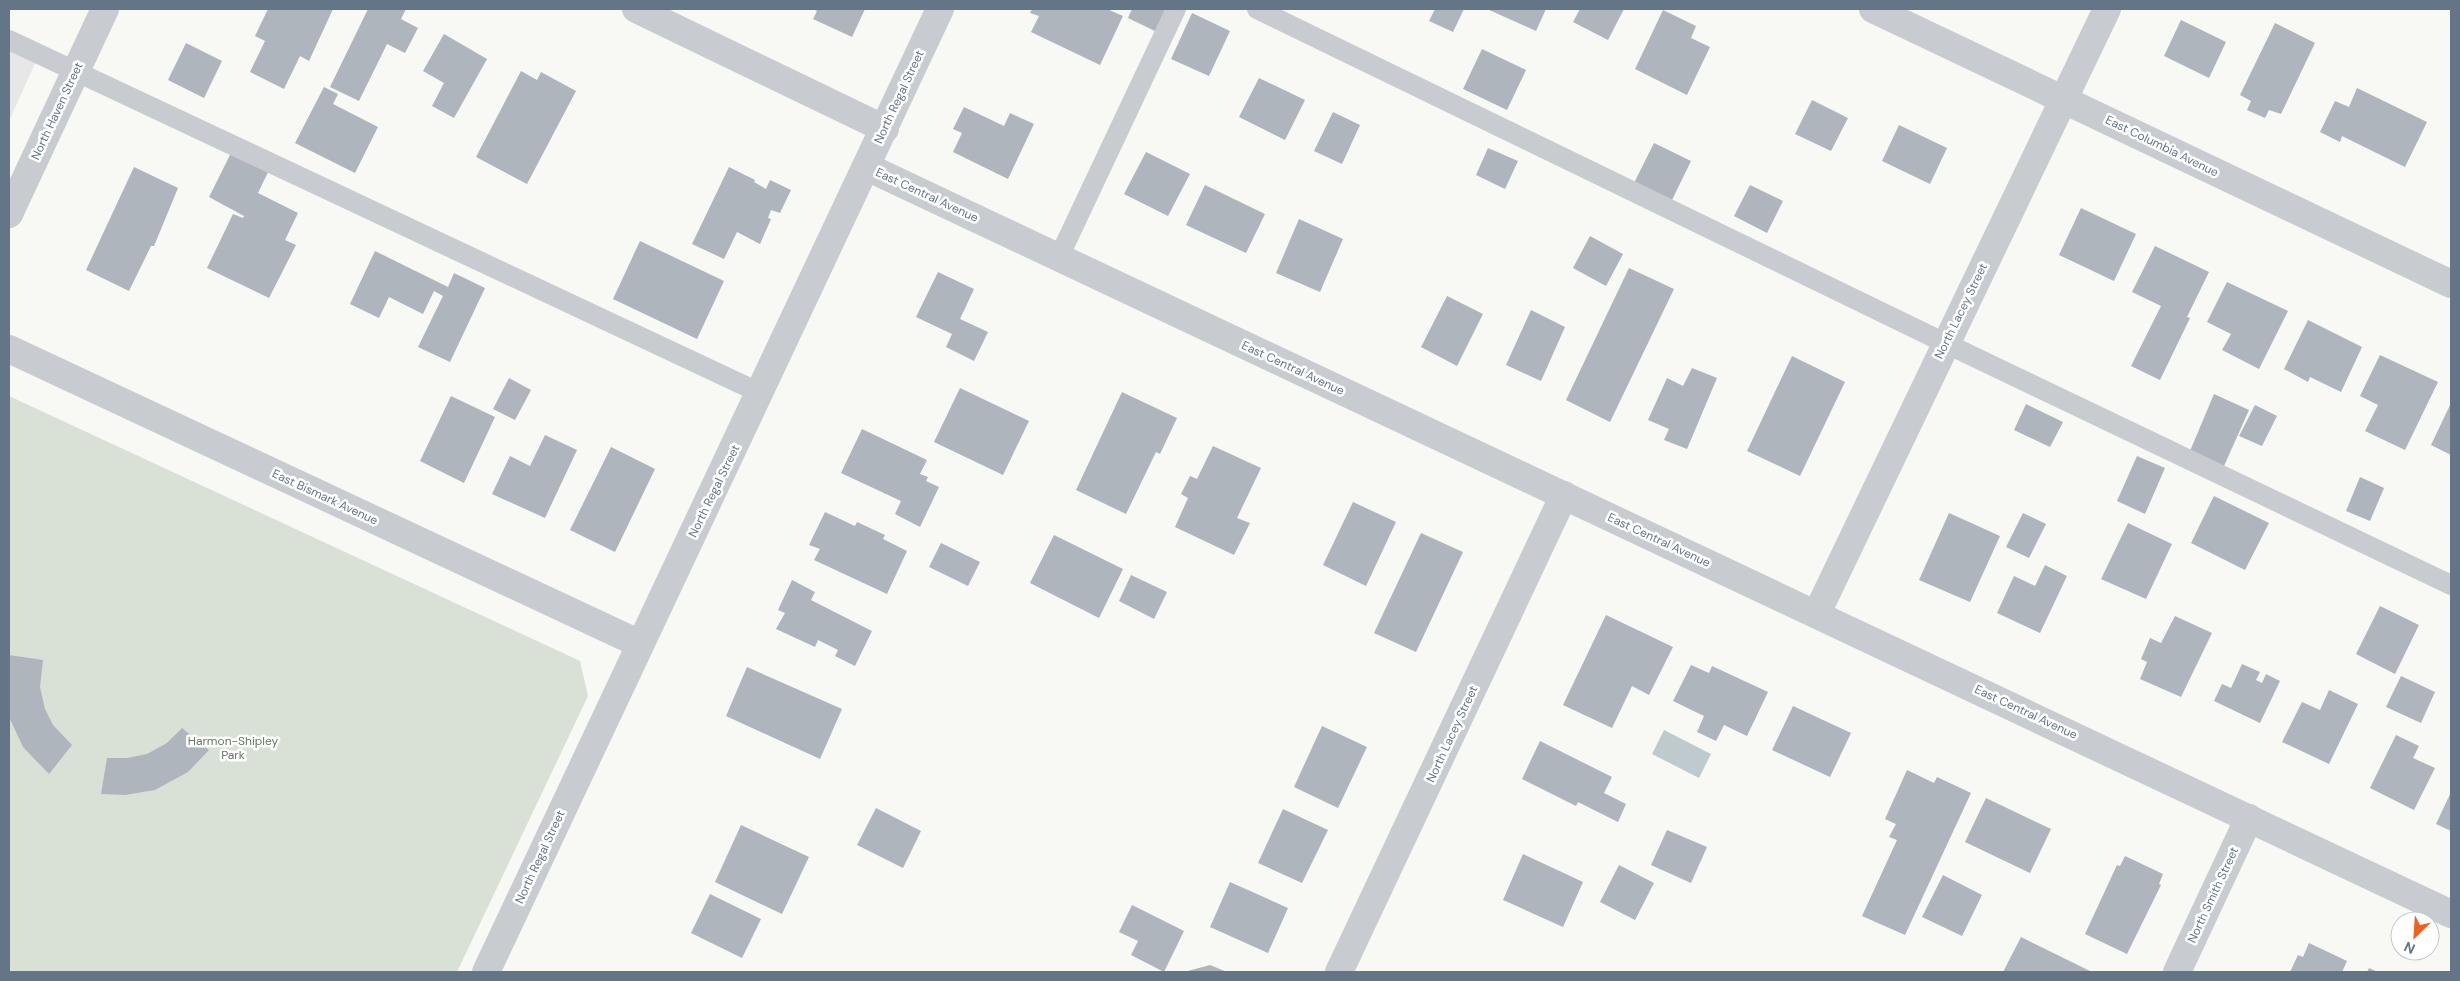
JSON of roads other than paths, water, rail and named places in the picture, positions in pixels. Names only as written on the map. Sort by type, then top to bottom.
[{"type":"street","name":"North Haven Street","points":[[9,214],[105,9]]},
{"type":"street","points":[[636,9],[885,129]]},
{"type":"street","name":"North Regal Street","points":[[486,972],[940,9]]},
{"type":"street","name":"East Columbia Avenue","points":[[1873,9],[2451,284]]},
{"type":"street","name":"North Lacey Street","points":[[1817,614],[1945,343],[2107,9]]},
{"type":"street","name":"East Central Avenue","points":[[867,167],[2451,914]]},
{"type":"street","name":"East Bismark Avenue","points":[[9,349],[640,644]]},
{"type":"street","name":"North Lacey Street","points":[[1339,972],[1564,495]]},
{"type":"street","name":"North Smith Street","points":[[2177,972],[2249,818]]},
{"type":"lane","points":[[1059,257],[1176,9]]},
{"type":"lane","points":[[1257,9],[1945,343],[2451,585]]},
{"type":"lane","points":[[9,40],[74,73],[760,393]]},
{"type":"park label","name":"Harmon-Shipley Park","points":[[233,748]]}]
